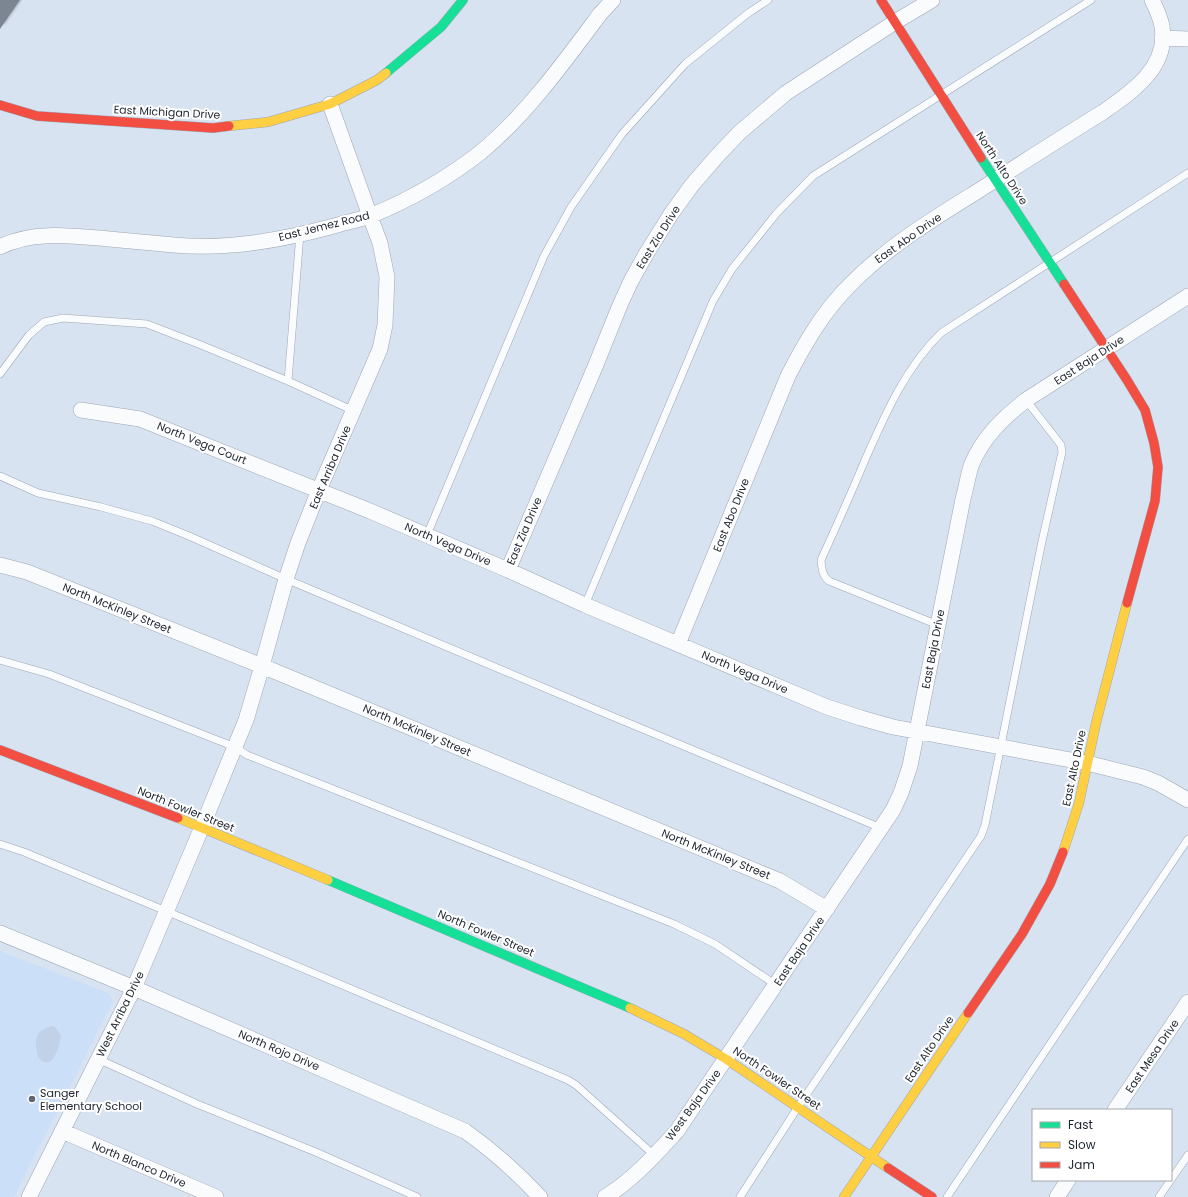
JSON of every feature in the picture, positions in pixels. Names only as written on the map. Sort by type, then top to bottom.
[{"type":"street","name":"East Michigan Drive","points":[[0,105],[37,116],[213,128],[268,122],[330,104],[377,80],[394,68],[441,28],[463,0]]},
{"type":"street","name":"East Jemez Road","points":[[0,247],[21,238],[41,236],[75,236],[189,246],[238,245],[300,234],[370,216],[414,195],[450,174],[482,151],[527,107],[600,14],[613,0]]},
{"type":"street","name":"North Alto Drive","points":[[881,0],[995,180],[1106,348]]},
{"type":"street","name":"East Zia Drive","points":[[508,570],[620,305],[646,254],[671,214],[692,185],[740,132],[786,93],[895,22],[932,0]]},
{"type":"street","name":"East Abo Drive","points":[[678,644],[788,376],[804,346],[825,314],[850,285],[878,258],[912,233],[1103,112],[1140,84],[1152,71],[1160,53],[1162,26],[1152,0]]},
{"type":"street","points":[[1162,38],[1188,40]]},
{"type":"street","name":"East Arriba Drive","points":[[202,827],[246,720],[286,579],[298,543],[319,490],[380,349],[385,325],[387,277],[380,243],[330,104]]},
{"type":"street","name":"East Baja Drive","points":[[726,1059],[893,810],[901,793],[910,766],[963,499],[972,466],[979,451],[997,425],[1026,400],[1188,296]]},
{"type":"street","name":"East Alto Drive","points":[[844,1197],[1033,916],[1050,884],[1067,842],[1079,803],[1111,661],[1155,501],[1158,467],[1154,443],[1145,410],[1106,348]]},
{"type":"street","name":"North Vega Court","points":[[81,410],[140,419],[319,490]]},
{"type":"street","name":"North Vega Drive","points":[[319,490],[508,570],[585,605],[827,707],[861,718],[917,732],[1088,763],[1143,777],[1158,783],[1188,800]]},
{"type":"street","name":"North McKinley Street","points":[[0,565],[27,572],[262,666],[780,881],[827,909]]},
{"type":"street","name":"North Fowler Street","points":[[0,750],[202,827],[621,1004],[684,1034],[726,1059],[798,1106],[932,1197]]},
{"type":"street","name":"West Arriba Drive","points":[[29,1197],[134,988],[202,827]]},
{"type":"street","name":"North Rojo Drive","points":[[0,933],[134,988],[465,1131],[499,1156],[540,1197]]},
{"type":"street","name":"East Mesa Drive","points":[[1116,1109],[1188,1002]]},
{"type":"street","name":"West Baja Drive","points":[[605,1197],[620,1187],[647,1163],[677,1131],[726,1059]]},
{"type":"street","name":"North Blanco Drive","points":[[62,1131],[216,1197]]},
{"type":"street","points":[[1057,1197],[1067,1181]]},
{"type":"lane","points":[[427,535],[544,256],[571,207],[622,134],[685,64],[747,14],[768,0]]},
{"type":"lane","points":[[585,605],[713,301],[732,269],[776,214],[813,176],[1091,0]]},
{"type":"lane","points":[[938,625],[829,581],[824,577],[821,560],[891,403],[932,342],[941,333],[1188,173]]},
{"type":"lane","points":[[288,381],[300,234]]},
{"type":"lane","points":[[0,374],[28,335],[44,322],[63,318],[147,324],[288,381],[354,411]]},
{"type":"lane","points":[[740,1197],[798,1106],[981,836],[985,825],[1041,546],[1062,452],[1061,445],[1026,400]]},
{"type":"lane","points":[[0,476],[38,492],[152,521],[604,713],[881,828]]},
{"type":"lane","points":[[0,660],[49,674],[235,747],[254,758],[674,924],[715,944],[776,985]]},
{"type":"lane","points":[[948,1197],[1188,839]]},
{"type":"lane","points":[[0,844],[24,852],[568,1080],[576,1085],[654,1155]]},
{"type":"lane","points":[[98,1059],[197,1104],[318,1153],[417,1197]]},
{"type":"lane","points":[[1172,1178],[1188,1155]]},
{"type":"lane","points":[[1159,1197],[1170,1181]]},
{"type":"shaded area","name":"Sanger Elementary School","points":[[0,951],[108,993],[113,1001],[14,1197],[0,1197]]},
{"type":"shaded area","points":[[52,1026],[55,1027],[61,1035],[58,1050],[50,1062],[43,1062],[38,1057],[36,1046],[37,1037],[41,1031]]},
{"type":"building","points":[[0,0],[20,0],[0,29]]},
{"type":"traffic: fast","points":[[386,73],[441,27],[463,0]]},
{"type":"traffic: fast","points":[[981,158],[1064,284]]},
{"type":"traffic: fast","points":[[328,880],[630,1008]]},
{"type":"traffic: slow","points":[[229,126],[268,122],[330,104],[377,80],[386,73]]},
{"type":"traffic: slow","points":[[1063,852],[1079,803],[1096,723],[1127,603]]},
{"type":"traffic: slow","points":[[178,818],[328,880]]},
{"type":"traffic: slow","points":[[630,1008],[684,1034],[726,1059],[888,1168]]},
{"type":"traffic: slow","points":[[844,1197],[968,1013]]},
{"type":"traffic: jam","points":[[881,0],[981,158]]},
{"type":"traffic: jam","points":[[0,105],[37,116],[213,128],[229,126]]},
{"type":"traffic: jam","points":[[1064,284],[1145,410],[1154,443],[1158,467],[1155,501],[1127,603]]},
{"type":"traffic: jam","points":[[0,750],[178,818]]},
{"type":"traffic: jam","points":[[968,1013],[1022,934],[1050,884],[1063,852]]},
{"type":"traffic: jam","points":[[888,1168],[932,1197]]},
{"type":"place","name":"Sanger Elementary School","points":[[32,1099]]}]
